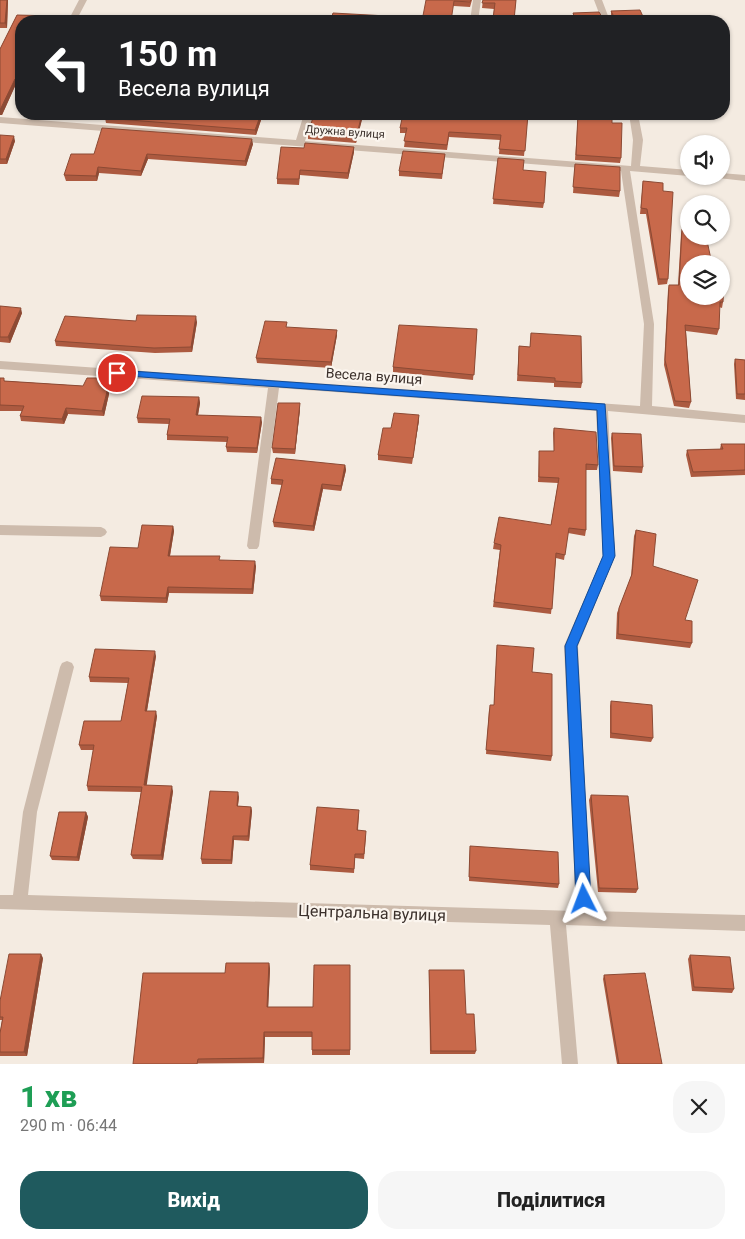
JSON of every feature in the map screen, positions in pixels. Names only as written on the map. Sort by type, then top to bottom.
[{"type":"street","points":[[75,15],[83,0]]},
{"type":"street","points":[[475,15],[477,0]]},
{"type":"street","points":[[598,0],[604,15]]},
{"type":"street","name":"Дружна вулиця","points":[[0,120],[15,118]]},
{"type":"street","name":"Дружна вулиця","points":[[56,120],[680,172]]},
{"type":"street","points":[[300,141],[307,120]]},
{"type":"street","points":[[635,120],[638,140],[630,167],[649,324],[646,410]]},
{"type":"street","points":[[730,177],[745,178]]},
{"type":"street","name":"Весела вулиця","points":[[0,365],[646,410],[745,419]]},
{"type":"street","points":[[253,546],[274,384]]},
{"type":"street","points":[[584,918],[571,646],[609,556],[602,407]]},
{"type":"street","points":[[0,530],[101,532]]},
{"type":"street","points":[[20,902],[30,812],[67,667]]},
{"type":"street","name":"Центральна вулиця","points":[[0,902],[745,923]]},
{"type":"street","points":[[557,918],[570,1064]]},
{"type":"building","points":[[0,0],[7,0],[5,23],[0,23]]},
{"type":"building","points":[[426,0],[471,0],[470,2],[454,1],[452,15],[423,15]]},
{"type":"building","points":[[483,0],[516,0],[514,15],[494,15],[495,3],[482,3]]},
{"type":"building","points":[[640,10],[642,15],[613,15],[611,11]]},
{"type":"building","points":[[599,12],[601,15],[574,15],[573,13]]},
{"type":"building","points":[[333,13],[369,15],[332,15]]},
{"type":"building","points":[[15,19],[15,79],[0,110],[0,49]]},
{"type":"building","points":[[130,120],[259,120],[255,130]]},
{"type":"building","points":[[312,120],[360,120],[356,138],[308,134]]},
{"type":"building","points":[[402,120],[528,120],[525,151],[499,149],[501,135],[449,132],[447,145],[404,141],[407,128],[400,128]]},
{"type":"building","points":[[578,120],[612,120],[612,123],[622,123],[621,158],[576,155]]},
{"type":"building","points":[[102,128],[252,139],[245,161],[147,154],[141,171],[98,167],[96,176],[64,175],[71,154],[94,154]]},
{"type":"building","points":[[0,135],[14,136],[6,159],[0,159]]},
{"type":"building","points":[[305,143],[354,147],[348,173],[300,170],[299,179],[277,179],[281,147],[304,148]]},
{"type":"building","points":[[403,151],[445,154],[442,174],[399,171]]},
{"type":"building","points":[[498,158],[524,160],[523,170],[546,172],[544,203],[493,199]]},
{"type":"building","points":[[575,164],[620,167],[620,191],[573,187]]},
{"type":"building","points":[[643,181],[663,183],[663,191],[673,192],[668,279],[659,279],[647,209],[641,208]]},
{"type":"building","points":[[681,245],[708,245],[710,255],[681,255]]},
{"type":"building","points":[[680,266],[680,305],[720,305],[719,329],[685,325],[691,402],[675,401],[665,360],[669,285],[679,285]]},
{"type":"building","points":[[0,306],[21,308],[8,337],[0,337]]},
{"type":"building","points":[[137,315],[196,316],[191,347],[154,348],[55,341],[65,316],[136,321]]},
{"type":"building","points":[[265,321],[287,322],[286,327],[337,330],[331,362],[256,358]]},
{"type":"building","points":[[399,325],[477,329],[474,375],[393,367]]},
{"type":"building","points":[[531,333],[581,336],[582,383],[555,381],[555,378],[518,375],[519,346],[530,347]]},
{"type":"building","points":[[735,359],[745,360],[745,394],[737,394]]},
{"type":"building","points":[[0,378],[4,378],[4,381],[83,386],[87,378],[108,378],[104,388],[108,388],[102,411],[66,408],[62,419],[20,416],[24,406],[0,405]]},
{"type":"building","points":[[142,396],[199,397],[196,415],[261,417],[257,448],[226,447],[228,437],[167,435],[170,419],[137,418]]},
{"type":"building","points":[[278,403],[300,403],[295,449],[272,448]]},
{"type":"building","points":[[394,413],[419,415],[413,458],[378,455],[383,428],[391,428]]},
{"type":"building","points":[[554,428],[596,432],[598,465],[586,464],[586,530],[569,528],[565,555],[556,553],[552,609],[494,602],[501,545],[494,543],[499,517],[551,525],[559,478],[539,477],[539,451],[554,451]]},
{"type":"building","points":[[612,433],[641,434],[643,467],[614,466]]},
{"type":"building","points":[[721,444],[745,444],[745,470],[693,472],[687,450],[723,449]]},
{"type":"building","points":[[276,458],[345,465],[341,486],[322,484],[313,526],[273,522],[283,480],[271,479]]},
{"type":"building","points":[[142,525],[173,526],[168,556],[220,556],[219,560],[255,561],[252,589],[168,587],[166,598],[100,596],[110,547],[138,548]]},
{"type":"building","points":[[636,530],[656,534],[653,566],[698,580],[685,620],[692,621],[692,643],[618,634],[619,608],[632,574]]},
{"type":"building","points":[[497,645],[534,648],[532,672],[552,674],[552,756],[486,750],[490,705],[494,705]]},
{"type":"building","points":[[95,649],[155,651],[145,711],[156,711],[144,785],[172,786],[161,855],[131,855],[142,787],[87,786],[94,745],[79,745],[84,721],[121,721],[129,678],[89,677]]},
{"type":"building","points":[[611,701],[652,705],[653,738],[611,733]]},
{"type":"building","points":[[210,791],[238,792],[237,806],[251,807],[248,836],[233,836],[231,860],[201,859]]},
{"type":"building","points":[[591,795],[628,796],[638,889],[599,888]]},
{"type":"building","points":[[317,807],[359,810],[357,830],[366,831],[364,854],[355,854],[354,869],[310,865]]},
{"type":"building","points":[[59,812],[86,812],[77,857],[50,856]]},
{"type":"building","points":[[470,846],[558,852],[559,884],[469,877]]},
{"type":"building","points":[[9,954],[41,954],[24,1052],[0,1052],[0,1033],[3,1017],[0,1017],[0,1001]]},
{"type":"building","points":[[690,955],[730,957],[734,989],[694,987]]},
{"type":"building","points":[[226,963],[269,963],[267,1007],[313,1007],[314,965],[350,965],[350,1050],[312,1050],[312,1032],[264,1032],[263,1058],[198,1059],[197,1064],[133,1064],[143,973],[225,973]]},
{"type":"building","points":[[429,970],[464,970],[466,1014],[474,1014],[476,1051],[431,1051]]},
{"type":"building","points":[[645,973],[662,1064],[619,1064],[604,975]]},
{"type":"route","points":[[117,373],[602,407],[609,556],[571,646],[584,899]]}]
